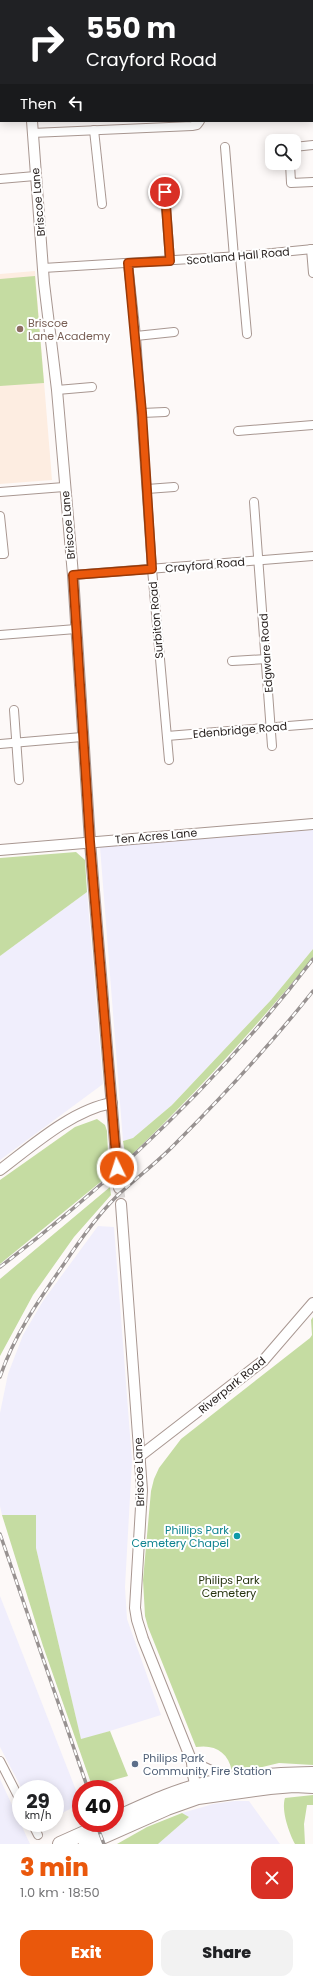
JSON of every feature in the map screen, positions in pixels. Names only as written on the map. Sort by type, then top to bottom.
[{"type":"highway","points":[[124,1815],[150,1803],[202,1790],[230,1780],[313,1774]]},
{"type":"highway","points":[[86,1844],[167,1808],[202,1790],[313,1786]]},
{"type":"highway","points":[[65,1843],[88,1832]]},
{"type":"street","name":"Briscoe Lane","points":[[32,122],[43,268],[57,390],[64,487],[73,575],[82,737],[117,1168]]},
{"type":"street","points":[[32,133],[192,126],[197,125],[199,122]]},
{"type":"street","points":[[94,130],[102,204]]},
{"type":"street","points":[[301,146],[313,145]]},
{"type":"street","points":[[225,147],[247,334]]},
{"type":"street","points":[[290,170],[291,183],[313,182]]},
{"type":"street","points":[[0,179],[35,176]]},
{"type":"street","points":[[165,192],[170,261]]},
{"type":"street","points":[[312,249],[313,273]]},
{"type":"street","name":"Scotland Hall Road","points":[[43,268],[237,257],[312,249]]},
{"type":"street","name":"Surbiton Road","points":[[128,263],[136,336],[152,569],[169,760]]},
{"type":"street","points":[[136,336],[174,332]]},
{"type":"street","points":[[57,390],[92,387]]},
{"type":"street","points":[[142,413],[165,412]]},
{"type":"street","points":[[238,431],[313,425]]},
{"type":"street","points":[[0,492],[64,487]]},
{"type":"street","points":[[147,489],[174,487]]},
{"type":"street","name":"Edgware Road","points":[[254,502],[267,659],[272,746]]},
{"type":"street","points":[[0,516],[4,554],[0,554]]},
{"type":"street","name":"Crayford Road","points":[[73,575],[313,556]]},
{"type":"street","points":[[0,635],[76,629]]},
{"type":"street","points":[[232,661],[267,659]]},
{"type":"street","points":[[14,710],[19,780]]},
{"type":"street","name":"Edenbridge Road","points":[[167,736],[313,724]]},
{"type":"street","points":[[0,744],[82,737]]},
{"type":"street","name":"Ten Acres Lane","points":[[0,850],[313,824]]},
{"type":"street","points":[[0,1170],[85,1111],[112,1103]]},
{"type":"street","name":"Briscoe Lane","points":[[120,1204],[142,1490],[135,1608],[136,1617],[192,1762],[193,1775],[202,1790]]},
{"type":"street","name":"Riverpark Road","points":[[140,1456],[263,1361],[313,1303]]},
{"type":"street","points":[[0,1761],[12,1784]]},
{"type":"street","points":[[192,1762],[230,1780]]},
{"type":"street","points":[[202,1766],[202,1790]]},
{"type":"shaded area","name":"Briscoe Lane Academy","points":[[35,271],[52,480],[0,484],[0,274]]},
{"type":"shaded area","points":[[313,830],[313,949],[271,1000],[172,1105],[133,1138],[123,1141],[100,847]]},
{"type":"shaded area","points":[[87,892],[103,1084],[0,1160],[0,956]]},
{"type":"shaded area","points":[[98,1226],[114,1227],[132,1461],[125,1587],[127,1619],[161,1715],[81,1740],[36,1548],[36,1516],[2,1515],[0,1506],[0,1413],[8,1374],[23,1335],[43,1301]]},
{"type":"shaded area","points":[[0,1596],[72,1780],[72,1808],[64,1812],[64,1780],[17,1780],[0,1747]]},
{"type":"shaded area","points":[[0,1779],[12,1805],[12,1832],[24,1832],[30,1844],[0,1844]]},
{"type":"shaded area","points":[[249,1801],[280,1844],[158,1844],[189,1817],[182,1813],[213,1804]]},
{"type":"green space","points":[[35,276],[44,383],[0,386],[0,279]]},
{"type":"green space","points":[[76,852],[85,860],[87,892],[0,956],[0,858]]},
{"type":"green space","points":[[313,949],[313,957],[309,963],[243,1039],[198,1089],[126,1160],[123,1141],[133,1138],[172,1105],[271,1000]]},
{"type":"green space","points":[[97,1119],[105,1125],[107,1131],[109,1175],[0,1264],[0,1180],[75,1127]]},
{"type":"green space","points":[[110,1187],[111,1195],[74,1237],[33,1295],[0,1356],[0,1279]]},
{"type":"green space","name":"Philips Park Cemetery","points":[[313,1317],[313,1765],[279,1763],[254,1769],[232,1771],[224,1754],[220,1751],[215,1748],[203,1746],[196,1747],[148,1627],[145,1616],[143,1580],[151,1491],[159,1468],[181,1439],[310,1338],[312,1335],[311,1320]]},
{"type":"green space","points":[[2,1515],[36,1515],[36,1548],[81,1739],[110,1731],[128,1776],[114,1780],[90,1780],[43,1646]]},
{"type":"green space","points":[[313,1795],[313,1805],[307,1805],[304,1824],[305,1844],[295,1844],[290,1834],[285,1815],[285,1798]]},
{"type":"green space","points":[[182,1813],[189,1817],[158,1844],[117,1844],[147,1827]]},
{"type":"tunnel","points":[[119,1188],[121,1204]]},
{"type":"railway","points":[[0,1267],[86,1198],[167,1124],[243,1044],[313,959]]},
{"type":"railway","points":[[0,1377],[12,1347],[28,1318],[76,1246],[95,1221],[116,1197],[170,1149],[213,1106],[313,991]]},
{"type":"railway","points":[[0,1534],[85,1780]]},
{"type":"railway","points":[[99,1832],[104,1844]]},
{"type":"place","name":"Briscoe Lane Academy","points":[[20,329]]},
{"type":"place","name":"Phillips Park Cemetery Chapel","points":[[237,1536]]},
{"type":"place","name":"Philips Park Community Fire Station","points":[[135,1764]]},
{"type":"route","points":[[117,1168],[82,737],[73,575],[152,569],[136,336],[128,263],[170,261],[165,192]]}]
